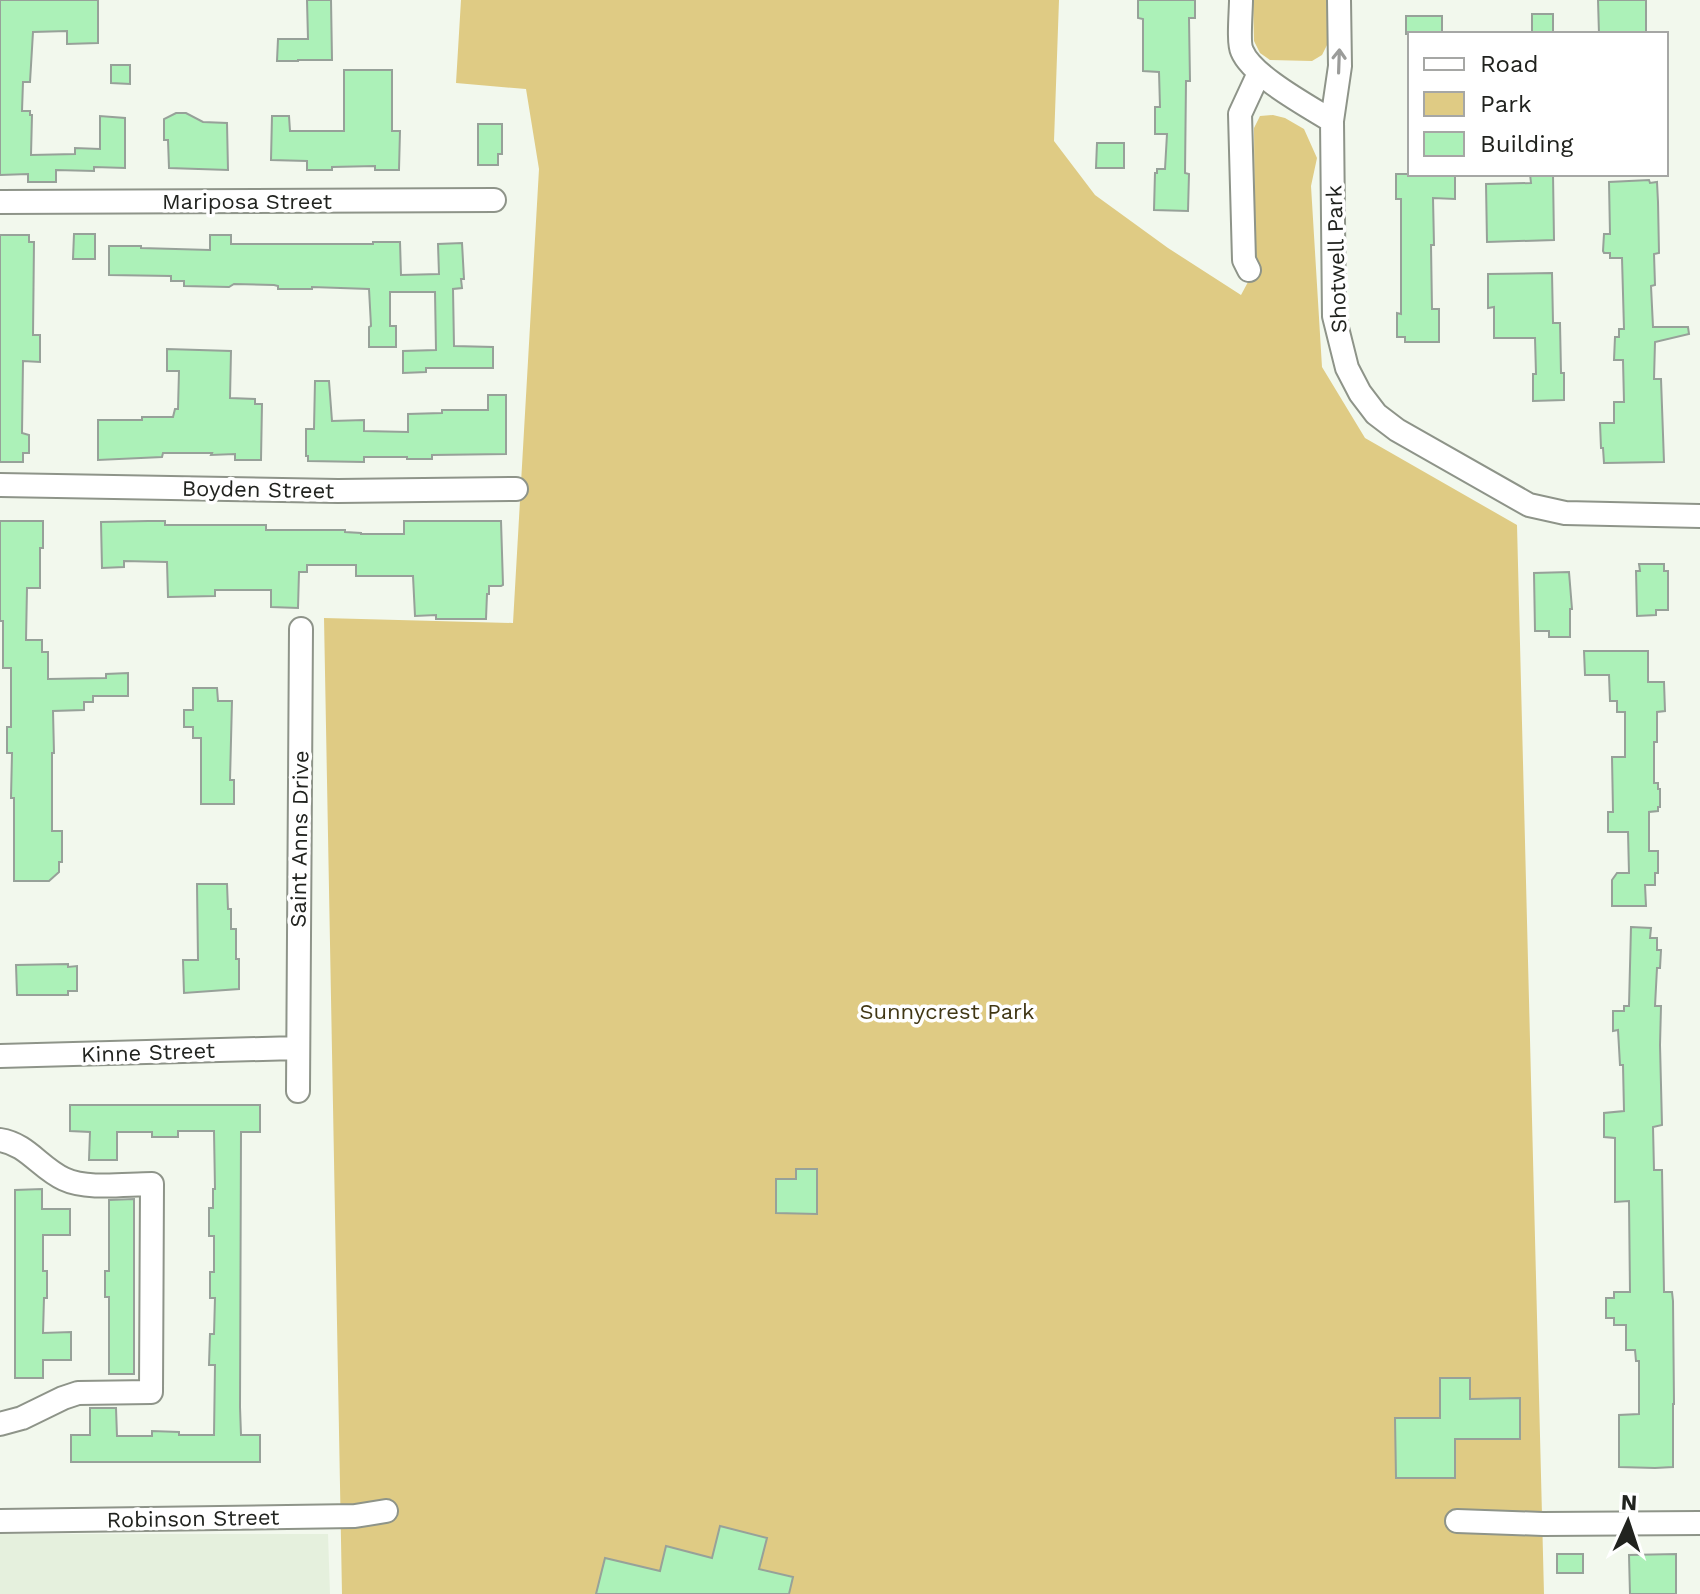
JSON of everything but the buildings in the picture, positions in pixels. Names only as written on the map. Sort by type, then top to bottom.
[{"type":"street","points":[[1241,0],[1241,50],[1259,73],[1332,121]]},
{"type":"street","name":"Shotwell Park","points":[[1339,0],[1340,66],[1332,121],[1334,316],[1347,368],[1360,393],[1376,414],[1397,430],[1529,505],[1565,513],[1700,516]]},
{"type":"street","points":[[1249,270],[1244,260],[1240,114],[1259,73]]},
{"type":"street","name":"Mariposa Street","points":[[0,202],[494,200]]},
{"type":"street","name":"Boyden Street","points":[[0,485],[338,491],[516,489]]},
{"type":"street","name":"Saint Anns Drive","points":[[298,1091],[301,629]]},
{"type":"street","name":"Kinne Street","points":[[0,1056],[297,1048]]},
{"type":"street","points":[[0,1140],[20,1146],[52,1171],[75,1183],[152,1184],[152,1232],[151,1392],[78,1393],[22,1418],[0,1424]]},
{"type":"street","name":"Robinson Street","points":[[0,1521],[355,1516],[386,1511]]},
{"type":"street","points":[[1457,1521],[1700,1523]]},
{"type":"shaded area","points":[[0,1534],[328,1534],[330,1594],[0,1594]]},
{"type":"green space","name":"Sunnycrest Park","points":[[461,0],[1059,0],[1054,141],[1095,195],[1168,248],[1241,295],[1255,269],[1254,128],[1260,116],[1273,115],[1304,129],[1317,158],[1311,186],[1322,367],[1365,438],[1517,525],[1544,1594],[342,1594],[324,618],[513,623],[539,169],[526,89],[456,83]]},
{"type":"green space","points":[[1253,0],[1328,0],[1328,43],[1322,55],[1312,61],[1270,60],[1260,53],[1254,41]]}]
